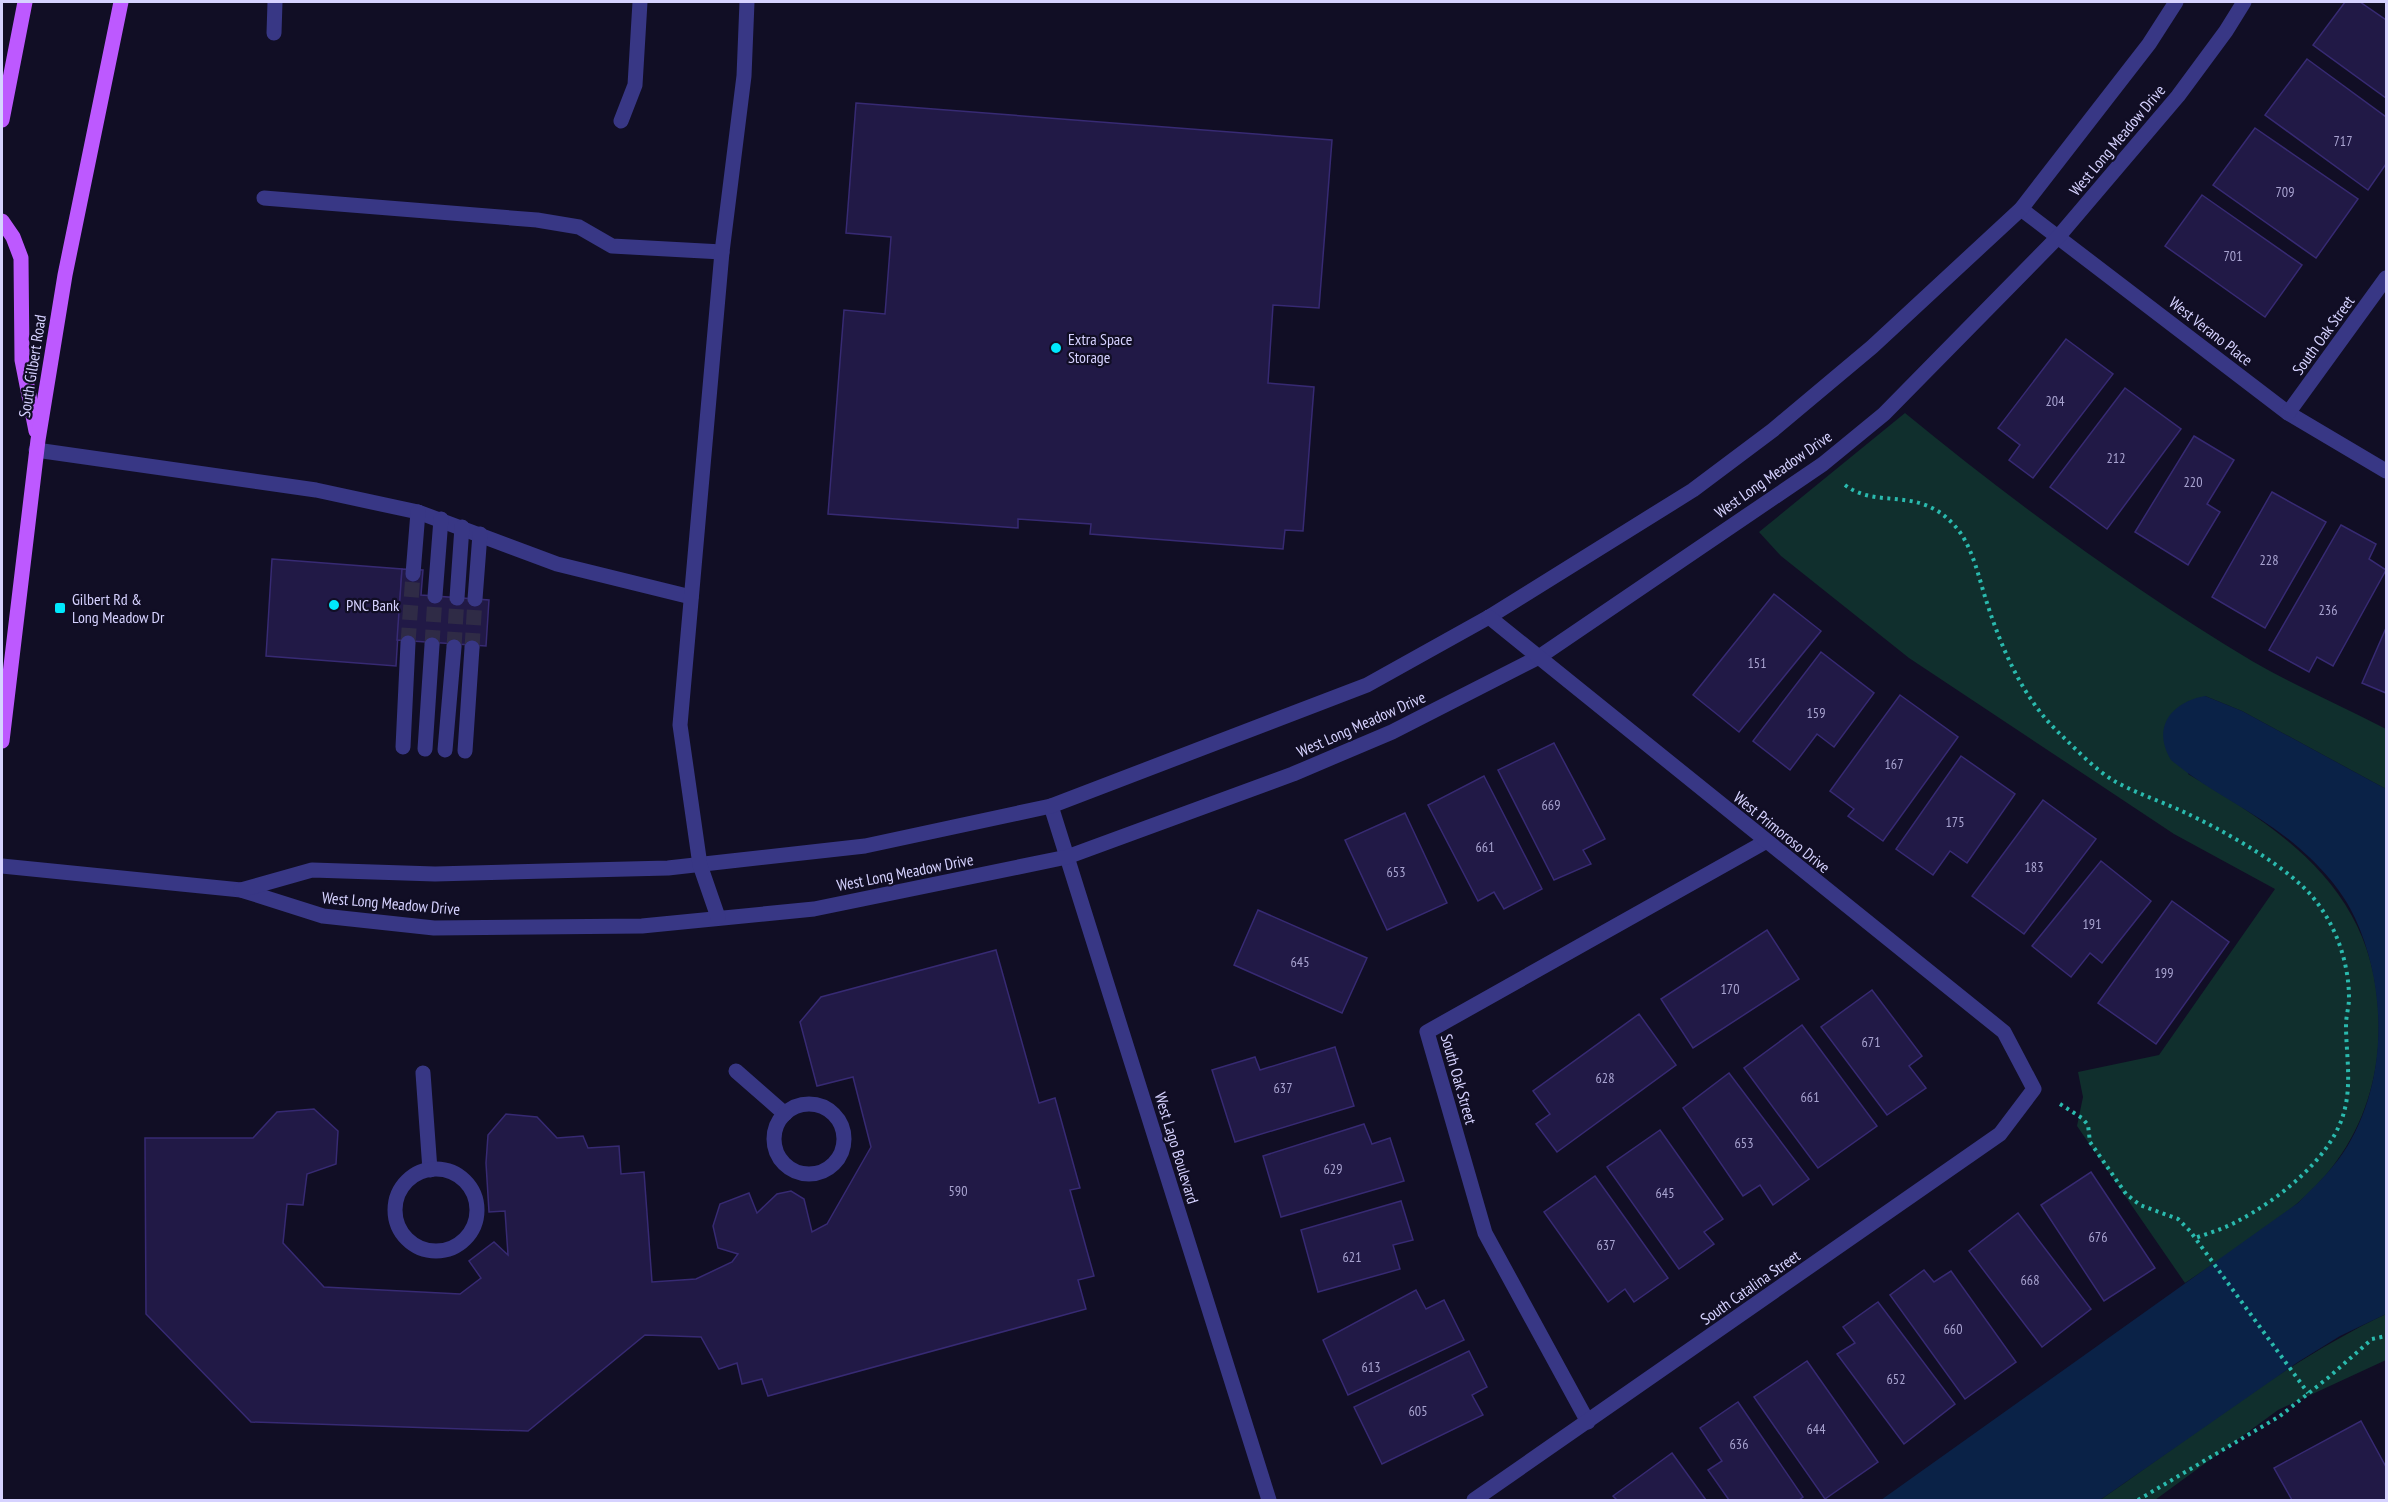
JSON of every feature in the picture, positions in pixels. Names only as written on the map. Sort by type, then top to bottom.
[{"type":"main road","points":[[2,120],[25,2]]},
{"type":"main road","name":"South Gilbert Road","points":[[2,741],[37,445],[65,275],[121,2]]},
{"type":"main road","points":[[2,221],[13,237],[21,258],[22,360],[37,445]]},
{"type":"street","points":[[274,33],[275,2]]},
{"type":"street","points":[[621,121],[635,85],[640,2]]},
{"type":"street","points":[[718,917],[699,865],[680,725],[722,252],[744,76],[747,2]]},
{"type":"street","name":"West Long Meadow Drive","points":[[242,891],[312,870],[435,874],[668,868],[864,846],[1051,806],[1367,685],[1488,617],[1693,490],[1773,430],[1872,347],[2021,210],[2149,44],[2176,2]]},
{"type":"street","name":"West Long Meadow Drive","points":[[2,866],[242,891],[323,916],[434,928],[642,926],[814,909],[1067,857],[1293,774],[1382,737],[1539,657],[1823,464],[1884,414],[2059,236],[2178,96],[2226,31],[2244,2]]},
{"type":"street","points":[[264,198],[537,220],[579,227],[612,246],[722,252]]},
{"type":"street","name":"West Verano Place","points":[[2021,210],[2059,236],[2288,413],[2386,471]]},
{"type":"street","name":"South Oak Street","points":[[2288,413],[2386,278]]},
{"type":"street","points":[[37,445],[316,490],[418,512],[557,564],[691,597]]},
{"type":"street","points":[[413,574],[418,512]]},
{"type":"street","points":[[435,596],[441,519]]},
{"type":"street","points":[[457,598],[462,528]]},
{"type":"street","points":[[475,599],[480,534]]},
{"type":"street","name":"West Primoroso Drive","points":[[1488,617],[2004,1032],[2034,1089]]},
{"type":"street","points":[[403,747],[408,643]]},
{"type":"street","points":[[425,749],[432,645]]},
{"type":"street","points":[[445,750],[454,647]]},
{"type":"street","points":[[465,751],[472,648]]},
{"type":"street","name":"West Lago Boulevard","points":[[1051,806],[1269,1500]]},
{"type":"street","name":"South Oak Street","points":[[1588,1422],[1485,1233],[1427,1032],[1765,842]]},
{"type":"street","points":[[736,1071],[785,1114]]},
{"type":"street","points":[[423,1073],[430,1170]]},
{"type":"street","name":"South Catalina Street","points":[[1474,1500],[2000,1134],[2034,1089]]},
{"type":"street","points":[[806,1104],[819,1105],[829,1110],[838,1119],[843,1130],[844,1142],[836,1163],[817,1173],[795,1172],[785,1165],[778,1157],[774,1135],[777,1124],[785,1114],[806,1104]]},
{"type":"street","points":[[430,1170],[444,1170],[462,1179],[474,1196],[476,1208],[475,1221],[461,1243],[436,1251],[423,1249],[411,1243],[402,1233],[396,1221],[394,1207],[405,1183],[417,1174],[430,1170]]},
{"type":"path","points":[[1823,464],[1854,491],[1875,497],[1906,498],[1930,506],[1955,525],[1971,554],[1992,620],[2010,661],[2033,704],[2085,757],[2114,781],[2189,814],[2236,840],[2301,884],[2325,911],[2335,934],[2349,997],[2346,1023],[2348,1076],[2344,1112],[2330,1143],[2306,1172],[2236,1222],[2195,1238]]},
{"type":"path","points":[[2034,1089],[2082,1118],[2088,1125],[2090,1142],[2126,1194],[2140,1206],[2178,1219],[2203,1246],[2308,1393]]},
{"type":"path","points":[[2138,1500],[2280,1416],[2372,1339],[2386,1336]]},
{"type":"green space","points":[[1905,413],[2031,512],[2162,604],[2268,670],[2386,729],[2386,789],[2242,711],[2205,696],[2188,774],[2266,824],[2300,851],[2328,881],[2352,915],[2368,954],[2377,998],[2378,1048],[2368,1100],[2362,1116],[2346,1147],[2325,1176],[2310,1192],[2276,1220],[2185,1283],[2077,1126],[2083,1097],[2078,1072],[2159,1055],[2275,889],[2174,834],[1909,658],[1781,556],[1759,532]]},
{"type":"green space","points":[[2386,1314],[2386,1360],[2278,1410],[2155,1500],[2100,1500],[2275,1378],[2348,1333]]},
{"type":"water","points":[[2205,696],[2242,711],[2386,789],[2386,1314],[2340,1336],[2298,1362],[2100,1500],[1881,1500],[2298,1203],[2338,1160],[2358,1126],[2375,1068],[2378,1037],[2378,1006],[2366,946],[2344,898],[2306,854],[2283,835],[2202,783],[2171,760],[2163,737],[2168,718],[2183,704]]},
{"type":"building","points":[[2345,2],[2360,2],[2386,20],[2386,98],[2313,45]]},
{"type":"building","points":[[2307,59],[2386,117],[2386,164],[2368,190],[2265,115]]},
{"type":"building","name":"Extra Space Storage","points":[[856,103],[1332,140],[1319,308],[1273,305],[1268,383],[1314,387],[1303,531],[1285,530],[1283,549],[1090,534],[1091,524],[1018,519],[1018,528],[828,514],[844,310],[885,314],[891,237],[846,233]]},
{"type":"building","points":[[2255,128],[2358,199],[2316,258],[2213,185]]},
{"type":"building","points":[[2202,195],[2302,265],[2265,317],[2165,246]]},
{"type":"building","points":[[2066,339],[2113,374],[2033,478],[2009,460],[2020,445],[1998,428]]},
{"type":"building","points":[[2125,388],[2181,429],[2107,529],[2050,487]]},
{"type":"building","points":[[2194,436],[2234,460],[2207,504],[2220,512],[2188,565],[2135,532]]},
{"type":"building","points":[[2272,492],[2326,522],[2265,628],[2212,597]]},
{"type":"building","points":[[2341,525],[2376,544],[2369,559],[2386,570],[2333,666],[2317,657],[2309,672],[2269,650]]},
{"type":"building","name":"PNC Bank","points":[[272,559],[402,569],[396,666],[266,656]]},
{"type":"building","points":[[402,569],[423,570],[421,595],[489,600],[486,646],[397,640]]},
{"type":"building","points":[[1774,594],[1821,631],[1739,732],[1693,695]]},
{"type":"building","points":[[2386,628],[2386,693],[2362,683]]},
{"type":"building","points":[[1821,652],[1874,693],[1834,747],[1817,734],[1790,770],[1753,741]]},
{"type":"building","points":[[1900,695],[1958,737],[1883,841],[1848,816],[1854,809],[1830,791]]},
{"type":"building","points":[[1554,743],[1605,839],[1583,850],[1591,864],[1554,880],[1498,770]]},
{"type":"building","points":[[1961,756],[2015,794],[1967,863],[1950,851],[1933,875],[1896,849]]},
{"type":"building","points":[[1484,776],[1542,889],[1504,909],[1494,892],[1478,901],[1428,805]]},
{"type":"building","points":[[2043,800],[2096,839],[2024,934],[1972,896]]},
{"type":"building","points":[[1405,813],[1447,903],[1387,930],[1345,840]]},
{"type":"building","points":[[2101,861],[2151,901],[2102,963],[2090,953],[2071,977],[2032,946]]},
{"type":"building","points":[[2172,901],[2229,942],[2156,1044],[2098,1003]]},
{"type":"building","points":[[1258,910],[1367,958],[1342,1013],[1234,965]]},
{"type":"building","points":[[1767,930],[1799,979],[1693,1048],[1661,999]]},
{"type":"building","points":[[996,950],[1039,1103],[1055,1098],[1080,1188],[1070,1190],[1094,1276],[1078,1280],[1086,1309],[768,1396],[762,1379],[742,1384],[737,1363],[719,1369],[701,1337],[645,1335],[528,1431],[251,1422],[146,1314],[145,1138],[253,1138],[277,1112],[314,1109],[338,1131],[336,1164],[307,1174],[303,1205],[287,1204],[283,1243],[324,1287],[460,1294],[481,1278],[469,1261],[494,1242],[508,1255],[505,1211],[489,1212],[486,1163],[488,1135],[506,1114],[537,1117],[557,1138],[583,1136],[588,1148],[619,1146],[621,1174],[644,1172],[652,1282],[696,1279],[732,1262],[738,1254],[718,1248],[713,1226],[720,1204],[749,1193],[757,1213],[777,1194],[791,1191],[804,1199],[812,1232],[827,1224],[871,1147],[853,1077],[817,1086],[800,1022],[821,997]]},
{"type":"building","points":[[1872,990],[1922,1056],[1909,1066],[1926,1088],[1887,1115],[1821,1027]]},
{"type":"building","points":[[1639,1014],[1676,1065],[1557,1152],[1536,1124],[1550,1114],[1533,1091]]},
{"type":"building","points":[[1802,1025],[1877,1126],[1818,1168],[1744,1068]]},
{"type":"building","points":[[1335,1047],[1354,1106],[1235,1142],[1212,1070],[1255,1057],[1260,1070]]},
{"type":"building","points":[[1729,1073],[1809,1179],[1773,1205],[1760,1185],[1743,1196],[1683,1108]]},
{"type":"building","points":[[1364,1124],[1372,1144],[1390,1138],[1404,1181],[1281,1217],[1263,1156]]},
{"type":"building","points":[[1660,1130],[1723,1219],[1704,1232],[1714,1244],[1679,1269],[1607,1167]]},
{"type":"building","points":[[2091,1172],[2155,1268],[2104,1301],[2041,1205]]},
{"type":"building","points":[[1595,1176],[1668,1278],[1634,1302],[1625,1289],[1608,1302],[1544,1212]]},
{"type":"building","points":[[1401,1201],[1413,1240],[1393,1245],[1400,1269],[1318,1292],[1301,1230]]},
{"type":"building","points":[[2018,1213],[2091,1309],[2042,1347],[1969,1251]]},
{"type":"building","points":[[1924,1270],[1934,1282],[1951,1271],[2016,1362],[1965,1399],[1890,1295]]},
{"type":"building","points":[[1416,1290],[1426,1309],[1444,1300],[1464,1340],[1348,1395],[1323,1340]]},
{"type":"building","points":[[1878,1302],[1955,1404],[1904,1444],[1837,1354],[1855,1343],[1843,1327]]},
{"type":"building","points":[[1469,1351],[1487,1387],[1472,1395],[1483,1415],[1382,1464],[1354,1407]]},
{"type":"building","points":[[1807,1361],[1878,1462],[1825,1499],[1754,1397]]},
{"type":"building","points":[[1738,1402],[1803,1497],[1799,1500],[1729,1500],[1708,1470],[1722,1461],[1700,1428]]},
{"type":"building","points":[[2361,1421],[2386,1467],[2386,1500],[2292,1500],[2274,1468]]},
{"type":"building","points":[[1672,1453],[1706,1500],[1617,1500],[1613,1496]]},
{"type":"tunnel","points":[[408,643],[413,574]]},
{"type":"tunnel","points":[[432,645],[435,596]]},
{"type":"tunnel","points":[[454,647],[457,598]]},
{"type":"tunnel","points":[[472,648],[475,599]]},
{"type":"place","name":"Extra Space Storage","points":[[1056,348]]},
{"type":"place","name":"PNC Bank","points":[[334,605]]},
{"type":"place","name":"Gilbert Rd & Long Meadow Dr","points":[[60,608]]}]
